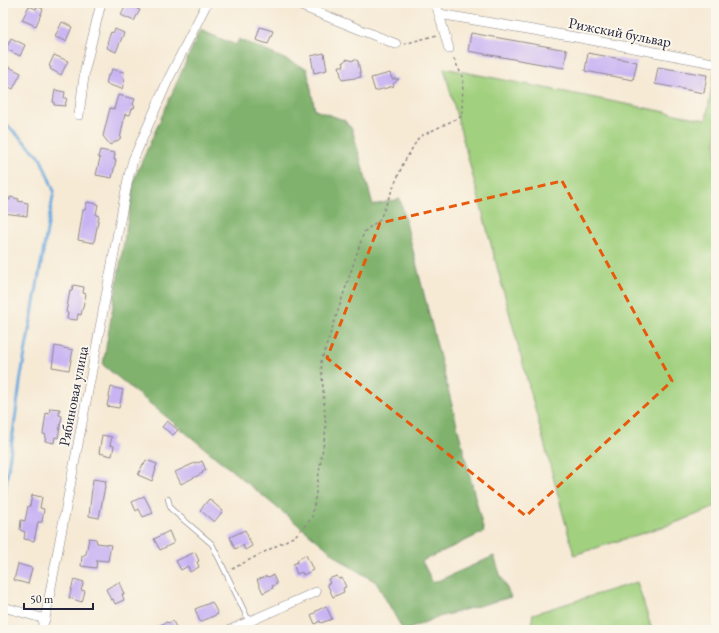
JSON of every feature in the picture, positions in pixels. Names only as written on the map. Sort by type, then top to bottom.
[{"type":"street","points":[[79,115],[85,69],[101,3]]},
{"type":"street","name":"Рябиновая улица","points":[[41,630],[45,619],[128,179],[133,160],[168,80],[207,3]]},
{"type":"street","points":[[294,3],[396,44]]},
{"type":"street","points":[[436,3],[449,49]]},
{"type":"street","name":"Рижский бульвар","points":[[439,14],[598,41],[713,63]]},
{"type":"street","points":[[230,630],[316,592]]},
{"type":"street","points":[[3,608],[45,619]]},
{"type":"lane","points":[[168,499],[171,509],[212,544],[249,621]]},
{"type":"path","points":[[225,572],[295,536],[312,518],[326,428],[321,362],[364,232],[380,219],[403,164],[419,137],[462,116],[463,78],[449,49]]},
{"type":"highlighted area","points":[[562,181],[672,381],[526,516],[327,358],[380,223]]},
{"type":"green space","points":[[200,30],[236,45],[239,39],[307,69],[315,110],[344,120],[352,129],[373,205],[400,199],[484,532],[422,561],[433,583],[494,556],[500,574],[511,597],[435,618],[407,630],[403,630],[376,582],[346,564],[103,365],[135,177]]},
{"type":"green space","points":[[716,64],[716,507],[675,523],[574,555],[444,68],[706,120]]},
{"type":"green space","points":[[637,582],[652,630],[530,630],[533,614]]},
{"type":"building","points":[[127,3],[138,7],[137,9],[140,10],[134,21],[121,15]]},
{"type":"building","points":[[29,6],[36,9],[37,6],[43,9],[36,26],[22,20]]},
{"type":"building","points":[[62,22],[72,27],[66,41],[55,37]]},
{"type":"building","points":[[260,27],[273,31],[268,44],[256,40]]},
{"type":"building","points":[[115,29],[124,33],[116,52],[107,48],[107,43],[111,32],[113,33]]},
{"type":"building","points":[[471,33],[567,50],[564,68],[468,51]]},
{"type":"building","points":[[11,38],[25,45],[20,56],[6,49]]},
{"type":"building","points":[[324,53],[327,70],[314,73],[311,56]]},
{"type":"building","points":[[588,53],[637,62],[633,80],[585,71]]},
{"type":"building","points":[[54,55],[68,61],[61,75],[50,69],[51,67],[49,66]]},
{"type":"building","points":[[347,59],[353,61],[354,59],[358,61],[361,77],[342,80],[339,66],[344,66],[343,62]]},
{"type":"building","points":[[3,64],[21,73],[13,89],[3,84]]},
{"type":"building","points":[[658,67],[707,75],[704,93],[655,84]]},
{"type":"building","points":[[112,69],[124,72],[123,78],[125,79],[122,89],[106,84],[108,75],[110,75]]},
{"type":"building","points":[[390,73],[392,79],[399,79],[393,84],[394,86],[375,91],[371,78]]},
{"type":"building","points":[[55,90],[65,92],[64,98],[67,98],[65,106],[54,105]]},
{"type":"building","points":[[118,95],[135,99],[133,104],[135,107],[132,109],[130,115],[125,114],[120,139],[110,145],[103,136],[110,108],[114,109]]},
{"type":"building","points":[[100,150],[115,153],[114,160],[116,160],[112,178],[96,175],[100,158],[98,157]]},
{"type":"building","points":[[10,197],[19,199],[18,201],[28,203],[27,216],[3,213],[3,199],[10,200]]},
{"type":"building","points":[[87,202],[98,204],[96,215],[99,216],[94,243],[78,240],[83,210],[85,210]]},
{"type":"building","points":[[73,285],[84,287],[83,293],[86,294],[81,315],[78,314],[77,320],[67,319],[68,313],[66,312],[70,291],[72,291]]},
{"type":"building","points":[[55,346],[73,350],[69,370],[52,367]]},
{"type":"building","points":[[111,387],[123,390],[119,408],[107,406]]},
{"type":"building","points":[[50,408],[60,409],[59,415],[62,416],[58,438],[55,437],[54,443],[45,441],[46,435],[43,434],[46,413],[49,414]]},
{"type":"building","points":[[167,421],[178,430],[173,435],[162,427]]},
{"type":"building","points":[[102,435],[112,437],[110,445],[114,446],[112,456],[99,453]]},
{"type":"building","points":[[146,460],[157,464],[152,481],[138,475]]},
{"type":"building","points":[[202,461],[206,470],[181,484],[175,472]]},
{"type":"building","points":[[93,479],[106,481],[99,518],[89,516]]},
{"type":"building","points":[[32,495],[42,497],[40,508],[44,509],[42,522],[38,522],[34,541],[24,539],[25,532],[20,530],[21,520],[25,521]]},
{"type":"building","points":[[144,496],[153,513],[143,517],[139,509],[136,511],[132,502]]},
{"type":"building","points":[[209,499],[223,511],[214,522],[200,510]]},
{"type":"building","points":[[245,530],[252,546],[245,550],[243,545],[235,549],[230,537]]},
{"type":"building","points":[[169,531],[174,543],[160,550],[154,539]]},
{"type":"building","points":[[89,538],[96,539],[97,543],[111,545],[108,561],[97,560],[96,568],[81,566],[82,556],[86,554]]},
{"type":"building","points":[[195,552],[199,561],[197,562],[199,567],[190,572],[188,566],[181,570],[176,561]]},
{"type":"building","points":[[306,555],[313,570],[303,575],[302,572],[297,574],[293,564],[298,562],[297,560]]},
{"type":"building","points":[[18,564],[32,568],[28,584],[14,580]]},
{"type":"building","points":[[273,575],[277,584],[272,586],[273,588],[263,593],[257,580]]},
{"type":"building","points":[[337,576],[339,579],[342,578],[346,587],[343,588],[344,592],[333,597],[327,584],[330,583],[328,579]]},
{"type":"building","points":[[74,579],[84,582],[81,590],[85,591],[82,602],[69,598]]},
{"type":"building","points":[[119,582],[124,594],[122,594],[124,600],[115,604],[113,599],[111,600],[106,589]]},
{"type":"building","points":[[212,602],[218,614],[200,622],[195,609]]},
{"type":"building","points":[[326,606],[332,619],[321,623],[320,621],[315,624],[311,615]]},
{"type":"building","points":[[173,621],[177,630],[148,630],[167,622]]},
{"type":"waterway","points":[[3,121],[40,157],[54,191],[21,376],[3,506]]}]
